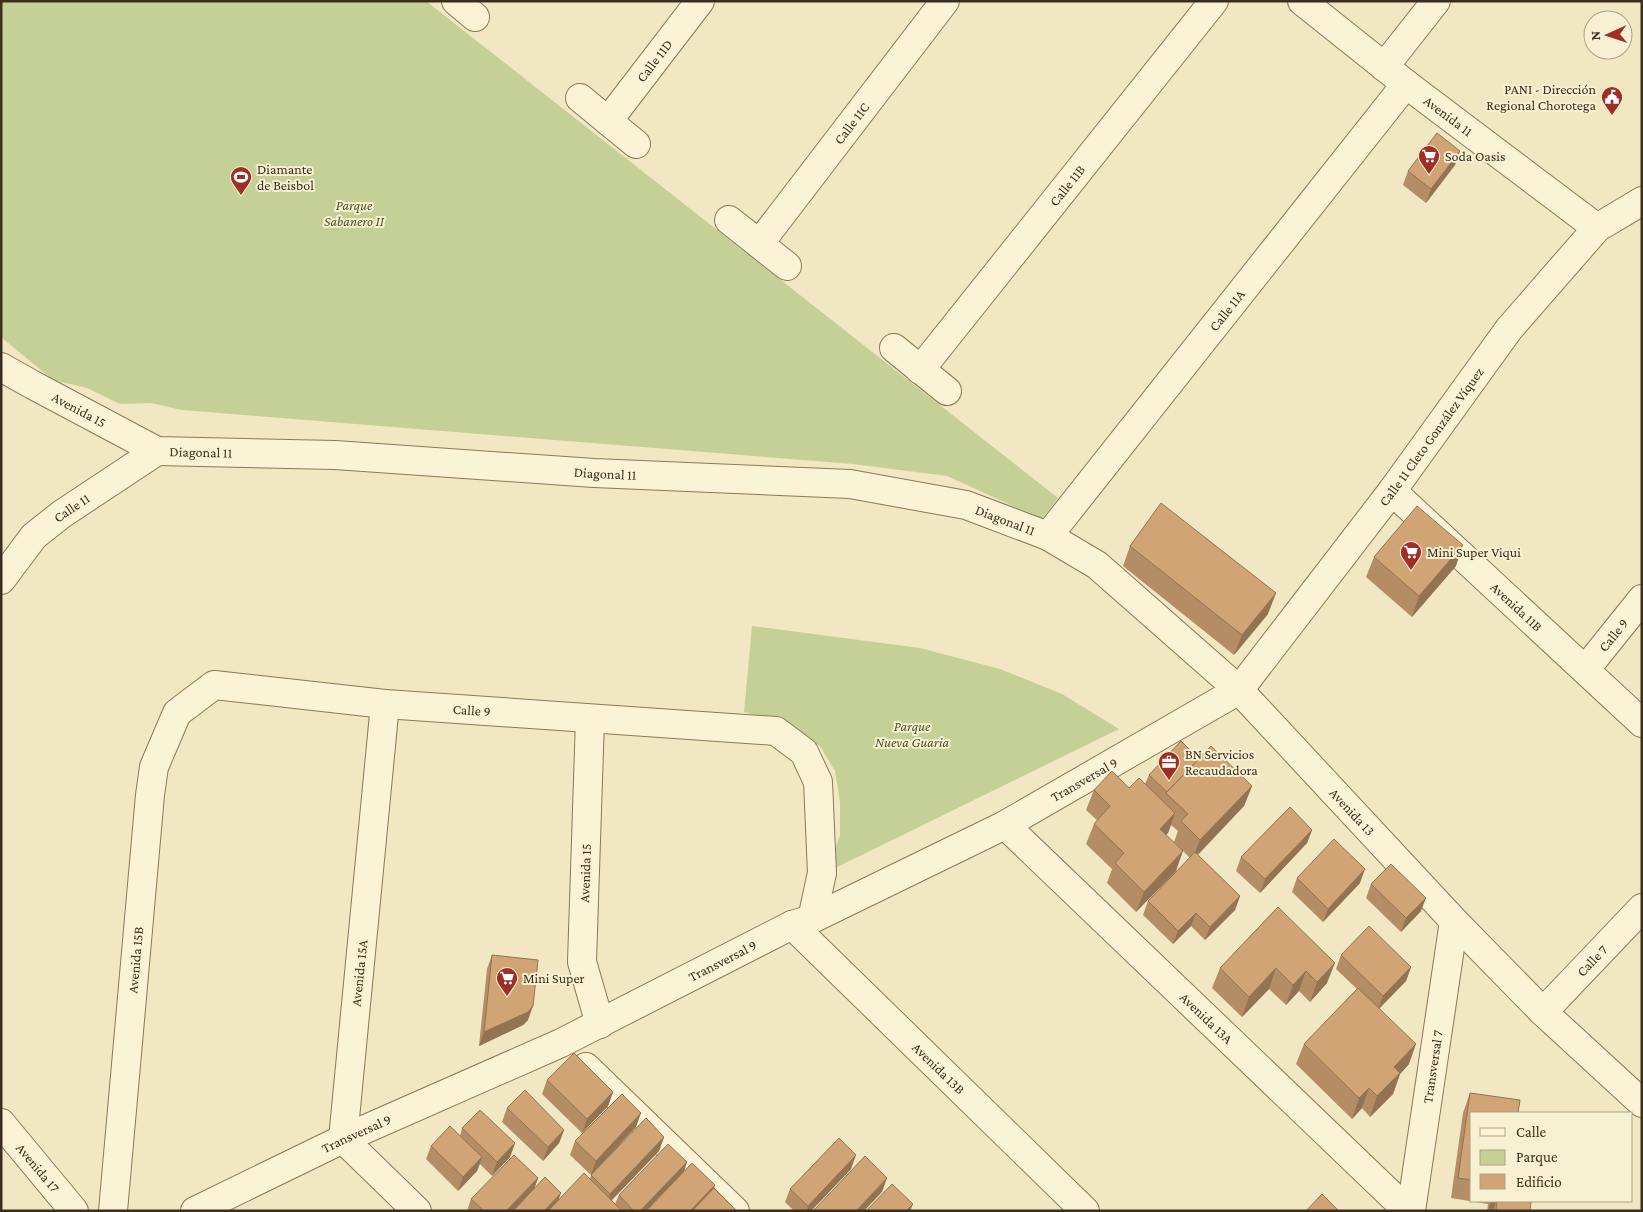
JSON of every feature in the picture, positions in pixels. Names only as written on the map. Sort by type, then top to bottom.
[{"type":"street","name":"Calle 11D","points":[[608,121],[700,1]]},
{"type":"street","name":"Calle 11C","points":[[759,244],[945,1]]},
{"type":"street","name":"Calle 11B","points":[[920,370],[1214,1]]},
{"type":"street","name":"Avenida 11","points":[[1302,1],[1406,84],[1598,228]]},
{"type":"street","points":[[1384,66],[1436,1]]},
{"type":"street","name":"Calle 11A","points":[[1048,536],[1406,84]]},
{"type":"street","points":[[580,98],[636,144]]},
{"type":"street","name":"Calle 11 Cleto González Víquez","points":[[1239,690],[1392,491],[1509,329],[1598,228],[1642,201]]},
{"type":"street","points":[[729,220],[787,266]]},
{"type":"street","points":[[894,348],[947,392]]},
{"type":"street","name":"Avenida 15","points":[[1,367],[156,451]]},
{"type":"street","name":"Diagonal 11","points":[[156,451],[336,455],[594,473],[850,484],[966,505],[1048,536]]},
{"type":"street","name":"Calle 11","points":[[1,580],[34,536],[62,514],[156,451]]},
{"type":"street","name":"Avenida 11B","points":[[1392,491],[1642,723]]},
{"type":"street","name":"Avenida 13","points":[[1048,536],[1097,565],[1239,690],[1454,921],[1543,1012],[1642,1103]]},
{"type":"street","name":"Calle 9","points":[[1585,670],[1642,599]]},
{"type":"street","name":"Calle 9","points":[[177,713],[214,685],[385,704],[776,731],[804,752],[818,782],[822,874],[802,922]]},
{"type":"street","name":"Transversal 9","points":[[195,1211],[343,1139],[562,1043],[802,922],[1005,825],[1239,690]]},
{"type":"street","name":"Avenida 15A","points":[[343,1139],[385,704]]},
{"type":"street","name":"Avenida 15B","points":[[113,1211],[150,795],[154,767],[177,713]]},
{"type":"street","name":"Avenida 15","points":[[590,719],[582,962],[600,1024]]},
{"type":"street","name":"Avenida 13A","points":[[1005,825],[1409,1211]]},
{"type":"street","name":"Calle 7","points":[[1543,1012],[1642,908]]},
{"type":"street","name":"Transversal 7","points":[[1409,1211],[1454,921]]},
{"type":"street","name":"Avenida 13B","points":[[802,922],[1085,1211]]},
{"type":"street","points":[[562,1043],[735,1211]]},
{"type":"street","name":"Avenida 17","points":[[1,1123],[74,1211]]},
{"type":"street","points":[[343,1139],[416,1211]]},
{"type":"green space","name":"Parque Sabanero II","points":[[1,1],[426,1],[1058,498],[1042,519],[947,476],[853,464],[182,410],[151,403],[120,404],[87,388],[53,380],[1,337]]},
{"type":"green space","name":"Parque Nueva Guaria","points":[[752,626],[920,648],[1000,669],[1062,694],[1119,729],[827,872],[840,835],[840,802],[835,771],[820,746],[785,723],[744,712]]},
{"type":"building","points":[[1437,133],[1460,151],[1431,189],[1408,171]]},
{"type":"building","points":[[1161,503],[1276,593],[1242,635],[1130,546]]},
{"type":"building","name":"Mini Super Viqui","points":[[1417,506],[1463,545],[1419,596],[1374,557]]},
{"type":"building","points":[[1181,741],[1199,759],[1167,792],[1149,775]]},
{"type":"building","points":[[1211,746],[1252,786],[1200,840],[1181,821],[1188,814],[1166,793]]},
{"type":"building","points":[[1112,771],[1129,788],[1139,778],[1175,813],[1160,829],[1183,851],[1144,892],[1115,863],[1124,853],[1094,824],[1110,806],[1094,790]]},
{"type":"building","points":[[1290,807],[1312,830],[1265,879],[1241,857]]},
{"type":"building","points":[[1334,839],[1365,869],[1328,909],[1297,878]]},
{"type":"building","points":[[1195,852],[1240,896],[1210,927],[1196,913],[1178,931],[1148,901]]},
{"type":"building","points":[[1391,864],[1426,898],[1406,918],[1371,884]]},
{"type":"building","points":[[1278,907],[1335,963],[1317,982],[1306,971],[1293,985],[1276,968],[1249,997],[1220,968]]},
{"type":"building","points":[[1369,926],[1411,967],[1383,996],[1341,955]]},
{"type":"building","name":"Mini Super","points":[[492,955],[538,960],[533,1006],[528,1012],[484,1032]]},
{"type":"building","points":[[1358,988],[1416,1044],[1394,1067],[1400,1073],[1377,1096],[1369,1088],[1359,1098],[1304,1044]]},
{"type":"building","points":[[574,1053],[613,1092],[587,1119],[547,1080]]},
{"type":"building","points":[[525,1090],[564,1130],[548,1147],[507,1108]]},
{"type":"building","points":[[1470,1093],[1520,1100],[1518,1112],[1470,1112],[1470,1180],[1458,1178]]},
{"type":"building","points":[[622,1094],[641,1113],[596,1161],[575,1141]]},
{"type":"building","points":[[480,1110],[515,1143],[497,1162],[462,1128]]},
{"type":"building","points":[[646,1118],[664,1137],[610,1194],[591,1175]]},
{"type":"building","points":[[450,1126],[482,1157],[463,1177],[431,1146]]},
{"type":"building","points":[[839,1138],[856,1155],[808,1206],[790,1189]]},
{"type":"building","points":[[668,1144],[687,1162],[640,1211],[634,1211],[619,1195]]},
{"type":"building","points":[[514,1155],[538,1178],[506,1211],[484,1211],[471,1199]]},
{"type":"building","points":[[865,1156],[887,1178],[856,1211],[815,1211],[814,1210]]},
{"type":"building","points":[[692,1163],[715,1185],[690,1211],[646,1211]]},
{"type":"building","points":[[584,1173],[622,1211],[548,1211]]},
{"type":"building","points":[[545,1177],[561,1193],[544,1211],[513,1211]]},
{"type":"building","points":[[892,1184],[913,1204],[906,1211],[866,1211]]},
{"type":"building","points":[[714,1188],[736,1211],[692,1211]]},
{"type":"building","points":[[1322,1194],[1339,1211],[1306,1211]]},
{"type":"building","points":[[1497,1202],[1531,1202],[1530,1211],[1496,1211]]},
{"type":"place","name":"PANI - Dirección Regional Chorotega","points":[[1612,116]]},
{"type":"place","name":"Soda Oasis","points":[[1429,175]]},
{"type":"place","name":"Diamante de Beisbol","points":[[241,196]]},
{"type":"place","name":"Mini Super Viqui","points":[[1411,571]]},
{"type":"place","name":"BN Servicios Recaudadora","points":[[1169,781]]},
{"type":"place","name":"Mini Super","points":[[507,997]]}]
